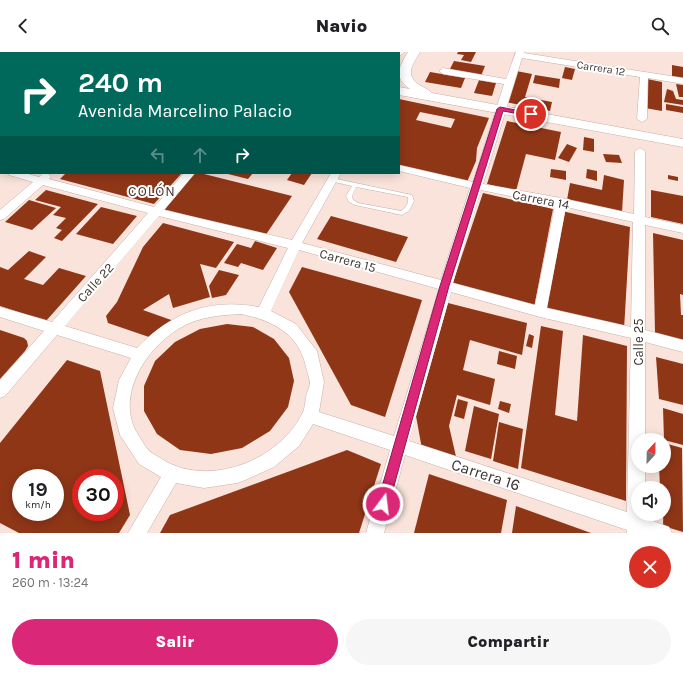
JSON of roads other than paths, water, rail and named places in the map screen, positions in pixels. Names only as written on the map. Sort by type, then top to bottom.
[{"type":"main road","points":[[414,52],[405,66],[405,78],[414,87],[430,96]]},
{"type":"main road","points":[[400,91],[683,143]]},
{"type":"street","name":"Carrera 12","points":[[520,54],[683,81]]},
{"type":"street","points":[[375,533],[445,286],[500,109],[520,54]]},
{"type":"street","points":[[443,71],[509,82]]},
{"type":"street","points":[[642,120],[644,74]]},
{"type":"street","name":"Calle 25","points":[[636,529],[638,219],[640,151]]},
{"type":"street","name":"Carrera 14","points":[[400,168],[476,186],[560,202],[683,229]]},
{"type":"street","name":"Carrera 15","points":[[21,174],[45,177],[157,212],[295,245],[540,312],[638,334],[683,346]]},
{"type":"street","name":"Calle 22","points":[[0,390],[189,174]]},
{"type":"street","points":[[263,313],[295,245],[334,176]]},
{"type":"street","points":[[0,216],[45,177]]},
{"type":"street","points":[[540,312],[560,202]]},
{"type":"street","points":[[219,310],[263,313],[291,328],[310,352],[317,382],[310,416],[294,441],[268,461],[237,475],[204,480],[172,474],[145,458],[128,435],[121,408],[126,380],[140,355],[156,338],[175,324],[197,315],[219,310]]},
{"type":"street","points":[[0,312],[140,355]]},
{"type":"street","name":"Carrera 16","points":[[310,416],[399,445],[636,529],[663,533]]},
{"type":"street","points":[[137,533],[172,474]]},
{"type":"lane","points":[[334,176],[355,184],[410,196],[411,201],[407,210],[402,213],[357,204],[351,201],[349,196],[355,184]]},
{"type":"district","name":"COLÓN","points":[[152,191]]}]
